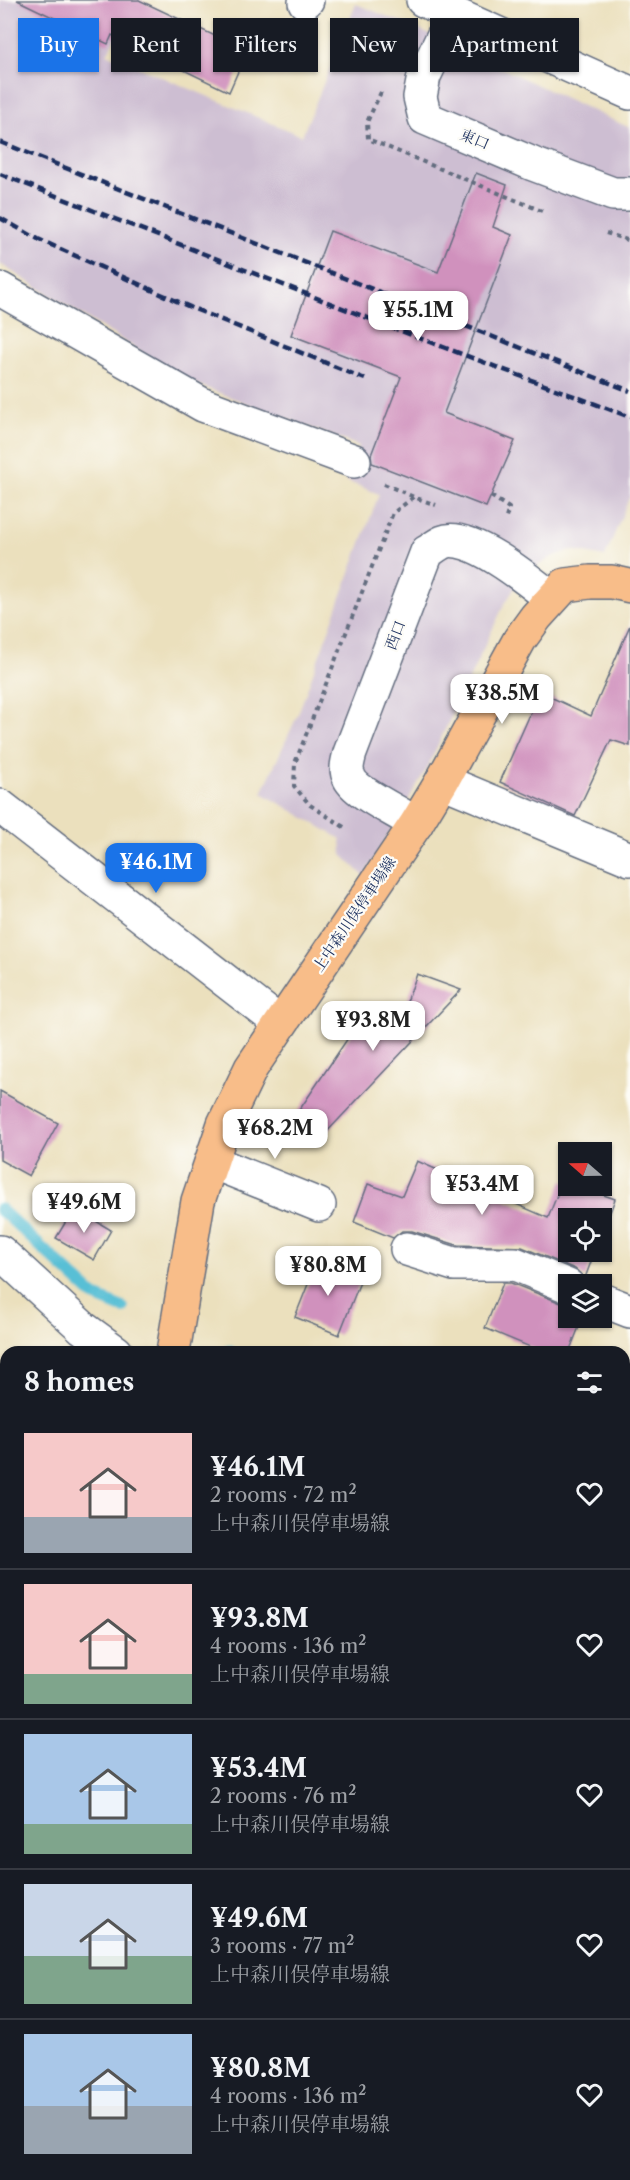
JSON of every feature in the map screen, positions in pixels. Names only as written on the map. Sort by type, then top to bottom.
[{"type":"main road","points":[[551,598],[565,585],[612,582],[630,586]]},
{"type":"main road","name":"上中森川俣停車場線","points":[[174,1346],[198,1201],[224,1124],[251,1068],[416,824],[520,639],[551,598]]},
{"type":"street","points":[[423,0],[630,93]]},
{"type":"street","name":"東口","points":[[453,14],[424,76],[420,97],[425,118],[533,164],[613,194],[630,195]]},
{"type":"street","points":[[0,289],[203,405],[354,460]]},
{"type":"street","name":"西口","points":[[416,824],[358,789],[349,778],[347,767],[350,753],[427,552],[444,541],[467,543],[502,561],[551,598]]},
{"type":"street","points":[[442,780],[630,859]]},
{"type":"street","points":[[0,807],[280,1023]]},
{"type":"street","points":[[212,1162],[320,1206]]},
{"type":"street","points":[[407,1249],[454,1264],[515,1264],[558,1282]]},
{"type":"street","points":[[0,1252],[83,1328],[108,1346]]},
{"type":"street","points":[[612,1304],[630,1311]]},
{"type":"path","points":[[491,496],[509,508],[504,527]]},
{"type":"shaded area","points":[[0,0],[134,0],[125,18],[111,18],[111,46],[107,54],[111,56],[111,72],[150,72],[302,136],[330,68],[330,72],[418,72],[418,29],[430,35],[430,72],[510,72],[630,128],[630,496],[605,557],[571,550],[552,557],[523,575],[504,605],[427,768],[364,876],[342,855],[341,839],[262,793],[298,714],[379,494],[346,481],[359,446],[188,381],[0,264]]},
{"type":"shaded area","points":[[356,4],[391,18],[350,18]]},
{"type":"building","points":[[17,0],[139,0],[177,18],[111,18],[111,37],[108,44],[99,40],[99,18],[54,18]]},
{"type":"building","points":[[201,29],[213,35],[213,72],[238,72],[229,92],[188,72],[201,72]]},
{"type":"building","points":[[476,173],[507,185],[493,227],[512,235],[444,413],[515,441],[486,507],[372,463],[371,455],[401,377],[291,335],[330,231],[438,272]]},
{"type":"building","points":[[630,625],[630,746],[611,740],[575,816],[500,782],[540,692],[591,716]]},
{"type":"building","points":[[417,974],[461,990],[323,1136],[298,1112],[371,1004],[399,1024]]},
{"type":"building","points":[[0,1091],[58,1123],[29,1176],[0,1160]]},
{"type":"building","points":[[417,1161],[548,1218],[558,1193],[558,1196],[607,1196],[615,1199],[612,1208],[558,1208],[558,1262],[522,1247],[457,1245],[412,1231],[402,1231],[393,1238],[354,1222],[368,1184],[402,1196]]},
{"type":"building","points":[[74,1208],[111,1230],[94,1260],[56,1238]]},
{"type":"building","points":[[318,1259],[362,1277],[339,1335],[295,1317]]},
{"type":"building","points":[[558,1262],[591,1262],[586,1274],[581,1274]]},
{"type":"building","points":[[503,1283],[511,1283],[558,1302],[558,1328],[579,1328],[571,1346],[528,1346],[485,1328]]},
{"type":"waterway","points":[[0,1209],[94,1296],[123,1308]]},
{"type":"railway","points":[[0,142],[630,391]]},
{"type":"railway","points":[[0,174],[419,338],[630,417]]},
{"type":"railway","points":[[0,218],[38,239],[190,307],[365,379]]}]
